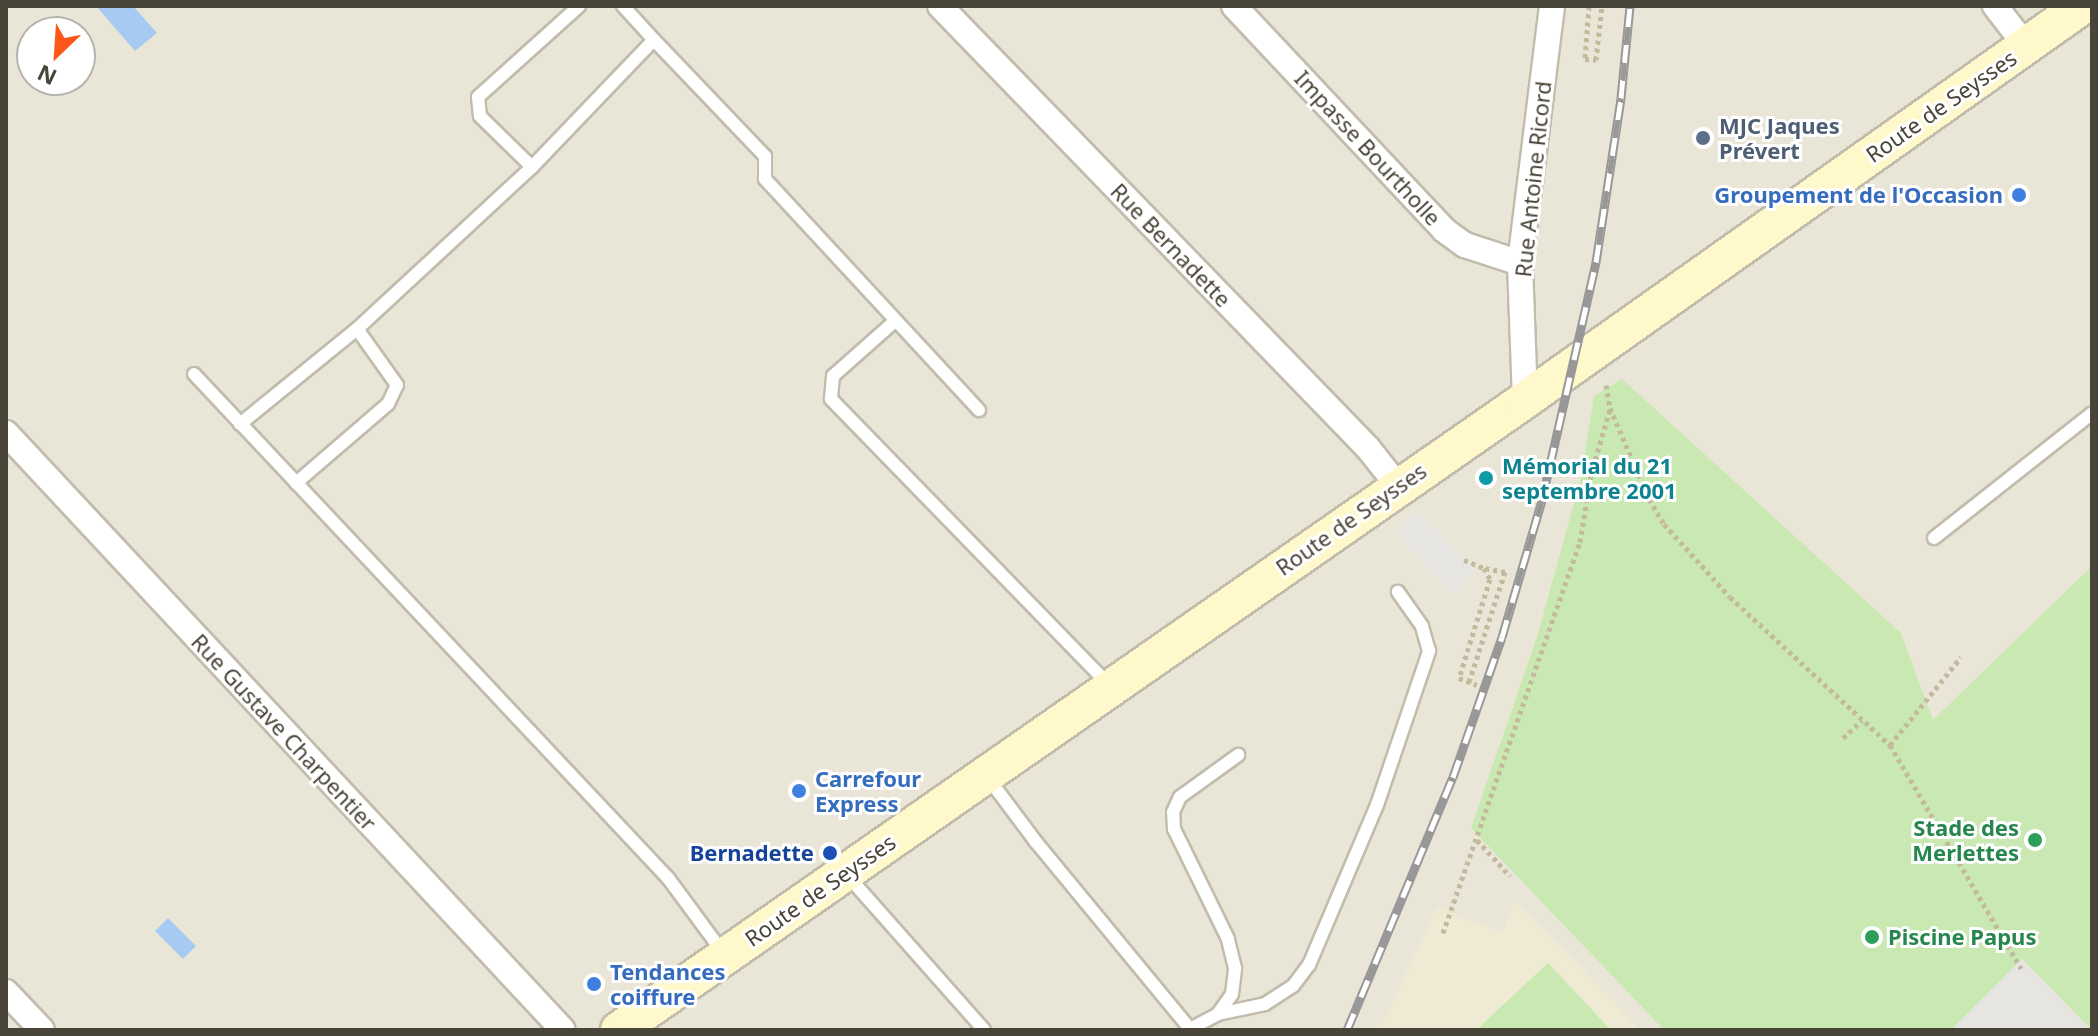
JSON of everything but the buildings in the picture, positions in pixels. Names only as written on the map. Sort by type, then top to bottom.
[{"type":"main road","name":"Route de Seysses","points":[[619,1030],[1525,400],[2082,6]]},
{"type":"street","name":"Rue Bernadette","points":[[940,6],[1368,448],[1398,486]]},
{"type":"street","name":"Impasse Bourtholle","points":[[1234,6],[1444,230],[1465,245],[1520,263]]},
{"type":"street","name":"Rue Antoine Ricord","points":[[1525,400],[1520,263],[1552,6]]},
{"type":"street","points":[[1995,6],[2026,46]]},
{"type":"street","name":"Rue Gustave Charpentier","points":[[6,433],[563,1030]]},
{"type":"street","points":[[6,992],[42,1030]]},
{"type":"lane","points":[[532,167],[480,116],[478,97],[579,6]]},
{"type":"lane","points":[[623,6],[765,156],[765,179],[979,410]]},
{"type":"lane","points":[[240,424],[357,329],[532,167],[654,40]]},
{"type":"lane","points":[[895,321],[833,376],[831,399],[1110,686]]},
{"type":"lane","points":[[296,483],[388,404],[397,385],[357,329]]},
{"type":"lane","points":[[194,374],[668,878],[726,956]]},
{"type":"lane","points":[[1934,538],[2092,413]]},
{"type":"lane","points":[[986,773],[1036,842],[1190,1029],[1218,1014],[1265,1004],[1293,986],[1309,965],[1377,805],[1429,651],[1422,626],[1398,592]]},
{"type":"lane","points":[[1218,1014],[1232,994],[1235,968],[1228,939],[1174,829],[1173,812],[1180,797],[1238,755]]},
{"type":"lane","points":[[845,872],[984,1030]]},
{"type":"path","points":[[1589,6],[1585,59],[1596,60],[1602,6]]},
{"type":"path","points":[[1610,340],[1606,389],[1610,408],[1649,499],[1664,524],[1730,597],[1890,745],[2021,968]]},
{"type":"path","points":[[1443,933],[1580,542],[1591,475],[1610,408]]},
{"type":"path","points":[[1464,560],[1505,572],[1469,682]]},
{"type":"path","points":[[1477,685],[1459,678],[1490,579],[1484,568]]},
{"type":"path","points":[[1890,745],[1961,657]]},
{"type":"path","points":[[1843,738],[1862,720]]},
{"type":"path","points":[[1477,840],[1510,876]]},
{"type":"shaded area","points":[[6,6],[2092,6],[2092,1030],[6,1030]]},
{"type":"shaded area","points":[[1417,510],[1476,571],[1453,593],[1394,532]]},
{"type":"shaded area","points":[[1515,900],[1641,1030],[1380,1030],[1437,907],[1502,933]]},
{"type":"shaded area","points":[[2022,959],[2089,1030],[1953,1030],[1952,1029]]},
{"type":"green space","points":[[1622,379],[1901,633],[1933,720],[2092,566],[2092,1030],[2022,959],[1953,1030],[1664,1030],[1471,828],[1537,637],[1581,478],[1594,396]]},
{"type":"green space","points":[[1548,963],[1611,1030],[1476,1030]]},
{"type":"water","points":[[96,6],[133,6],[157,33],[135,51]]},
{"type":"water","points":[[168,918],[196,946],[183,959],[155,931]]},
{"type":"railway","points":[[1347,1030],[1453,777],[1502,637],[1542,500],[1596,262],[1621,98],[1630,6]]},
{"type":"place","name":"MJC Jaques Prévert","points":[[1703,138]]},
{"type":"place","name":"Groupement de l'Occasion","points":[[2019,195]]},
{"type":"place","name":"Mémorial du 21 septembre 2001","points":[[1486,478]]},
{"type":"place","name":"Carrefour Express","points":[[799,791]]},
{"type":"place","name":"Stade des Merlettes","points":[[2035,840]]},
{"type":"place","name":"Bernadette","points":[[830,853]]},
{"type":"place","name":"Piscine Papus","points":[[1872,937]]},
{"type":"place","name":"Tendances coiffure","points":[[594,984]]}]
